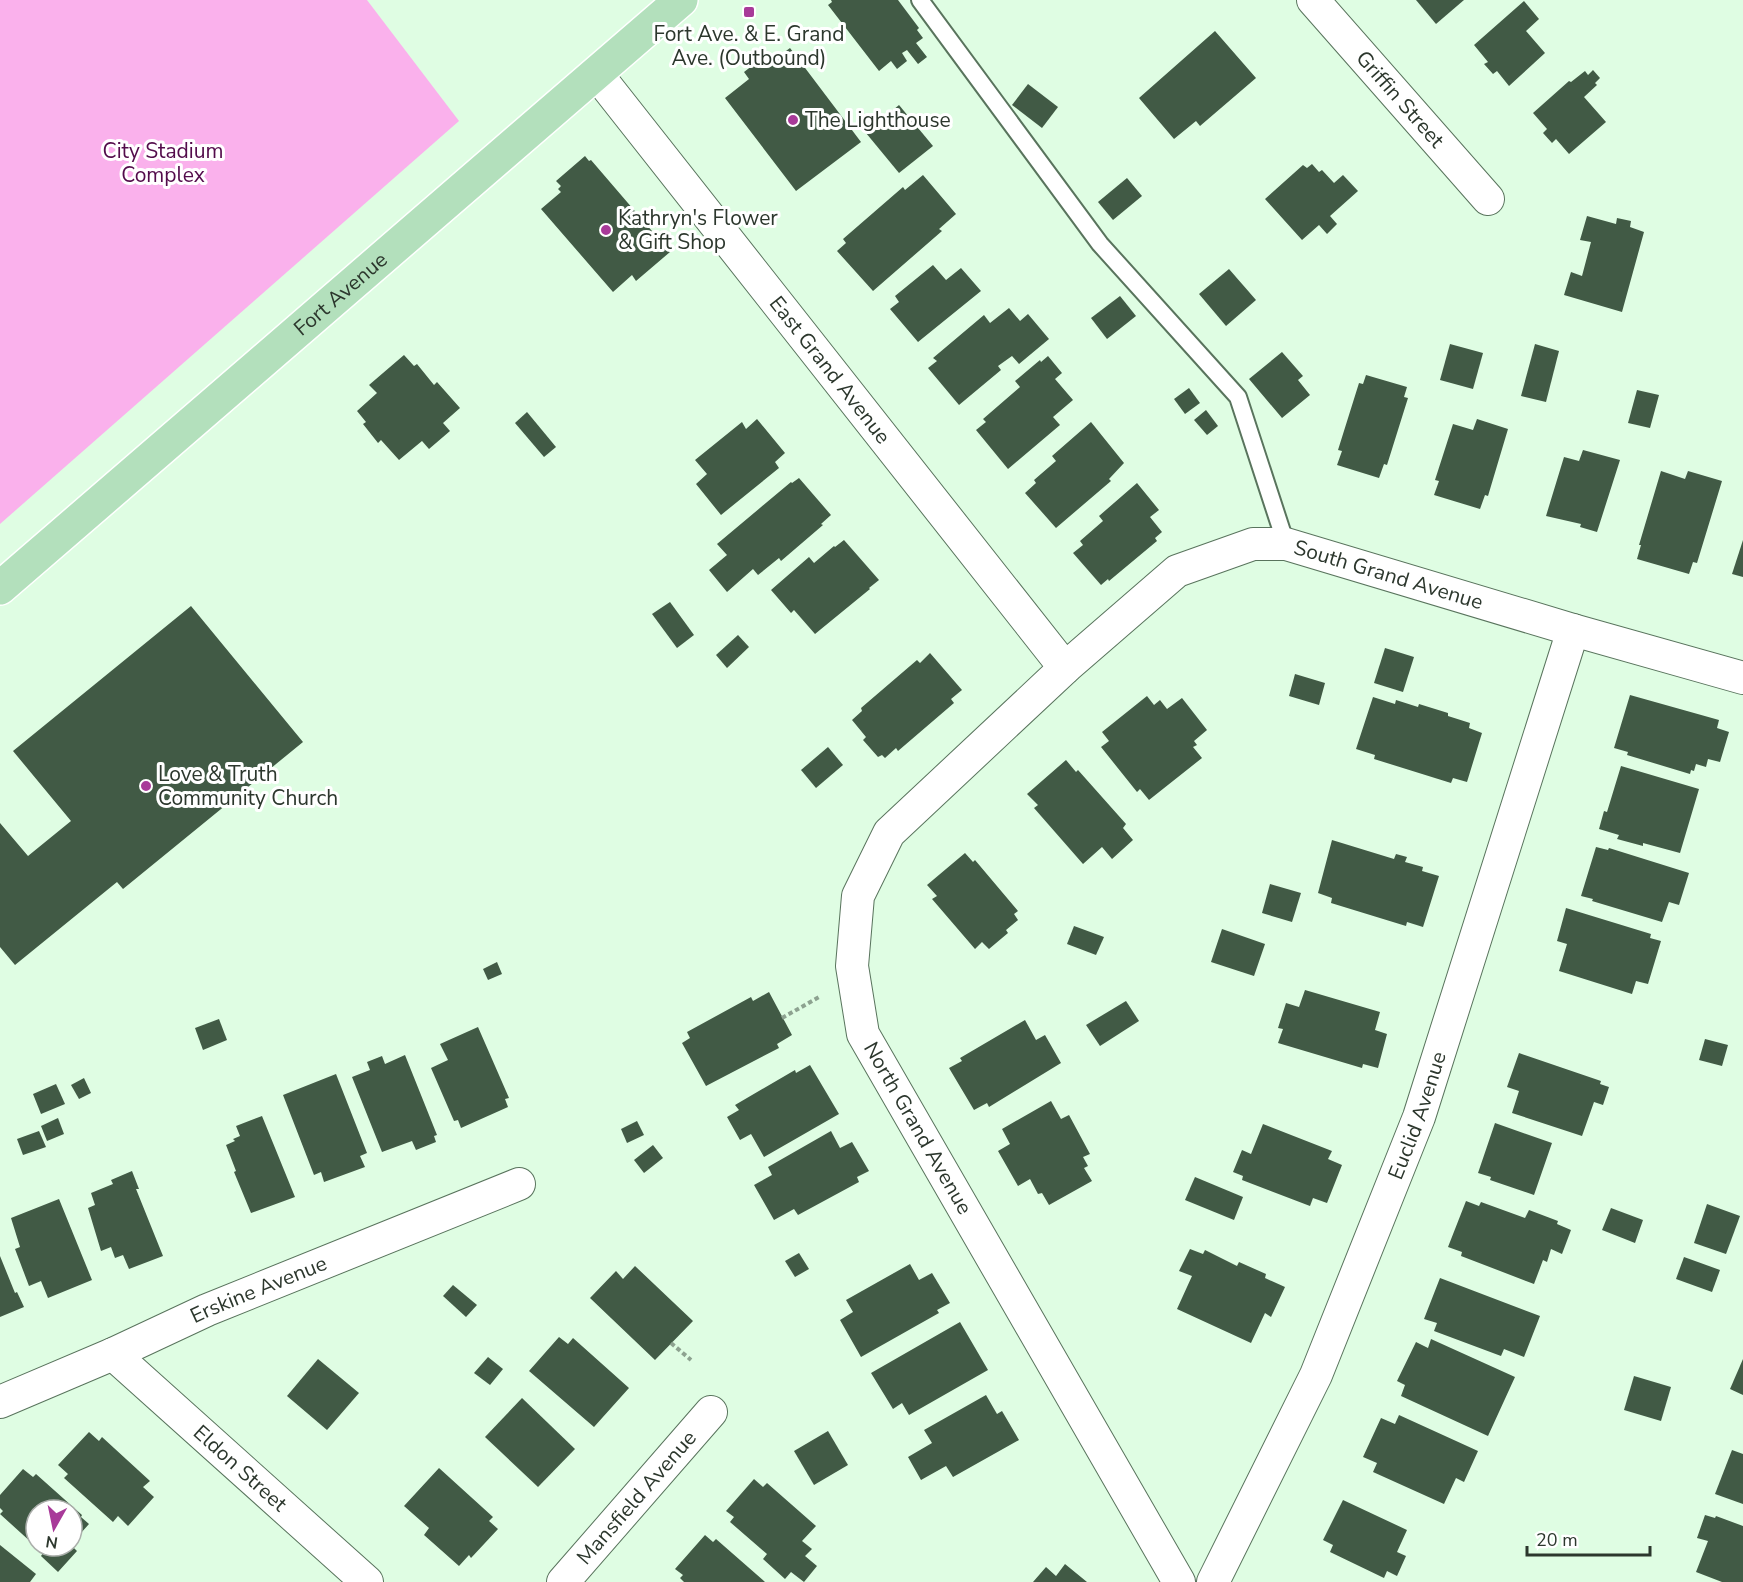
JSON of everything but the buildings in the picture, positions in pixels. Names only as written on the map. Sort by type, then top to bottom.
[{"type":"main road","name":"Fort Avenue","points":[[0,588],[681,0]]},
{"type":"street","name":"Griffin Street","points":[[1313,0],[1488,199]]},
{"type":"street","name":"East Grand Avenue","points":[[596,73],[1065,668]]},
{"type":"street","name":"South Grand Avenue","points":[[1065,668],[1177,571],[1253,544],[1286,544],[1743,678]]},
{"type":"street","name":"Euclid Avenue","points":[[1213,1582],[1316,1375],[1419,1117],[1574,630]]},
{"type":"street","name":"North Grand Avenue","points":[[1065,668],[889,833],[858,896],[852,966],[863,1034],[1179,1582]]},
{"type":"street","name":"Erskine Avenue","points":[[0,1402],[114,1354],[207,1310],[519,1184]]},
{"type":"street","name":"Eldon Street","points":[[114,1354],[367,1582]]},
{"type":"street","name":"Mansfield Avenue","points":[[562,1582],[711,1412]]},
{"type":"lane","points":[[921,0],[1100,244],[1238,397],[1286,544]]},
{"type":"path","points":[[782,1018],[826,993]]},
{"type":"path","points":[[671,1343],[691,1360]]},
{"type":"green space","name":"City Stadium Complex","points":[[0,0],[367,0],[459,121],[0,524]]},
{"type":"place","name":"Fort Ave. & E. Grand Ave. (Outbound)","points":[[749,12]]},
{"type":"place","name":"The Lighthouse","points":[[793,120]]},
{"type":"place","name":"Kathryn's Flower & Gift Shop","points":[[606,230]]},
{"type":"place","name":"Love & Truth Community Church","points":[[146,786]]}]
